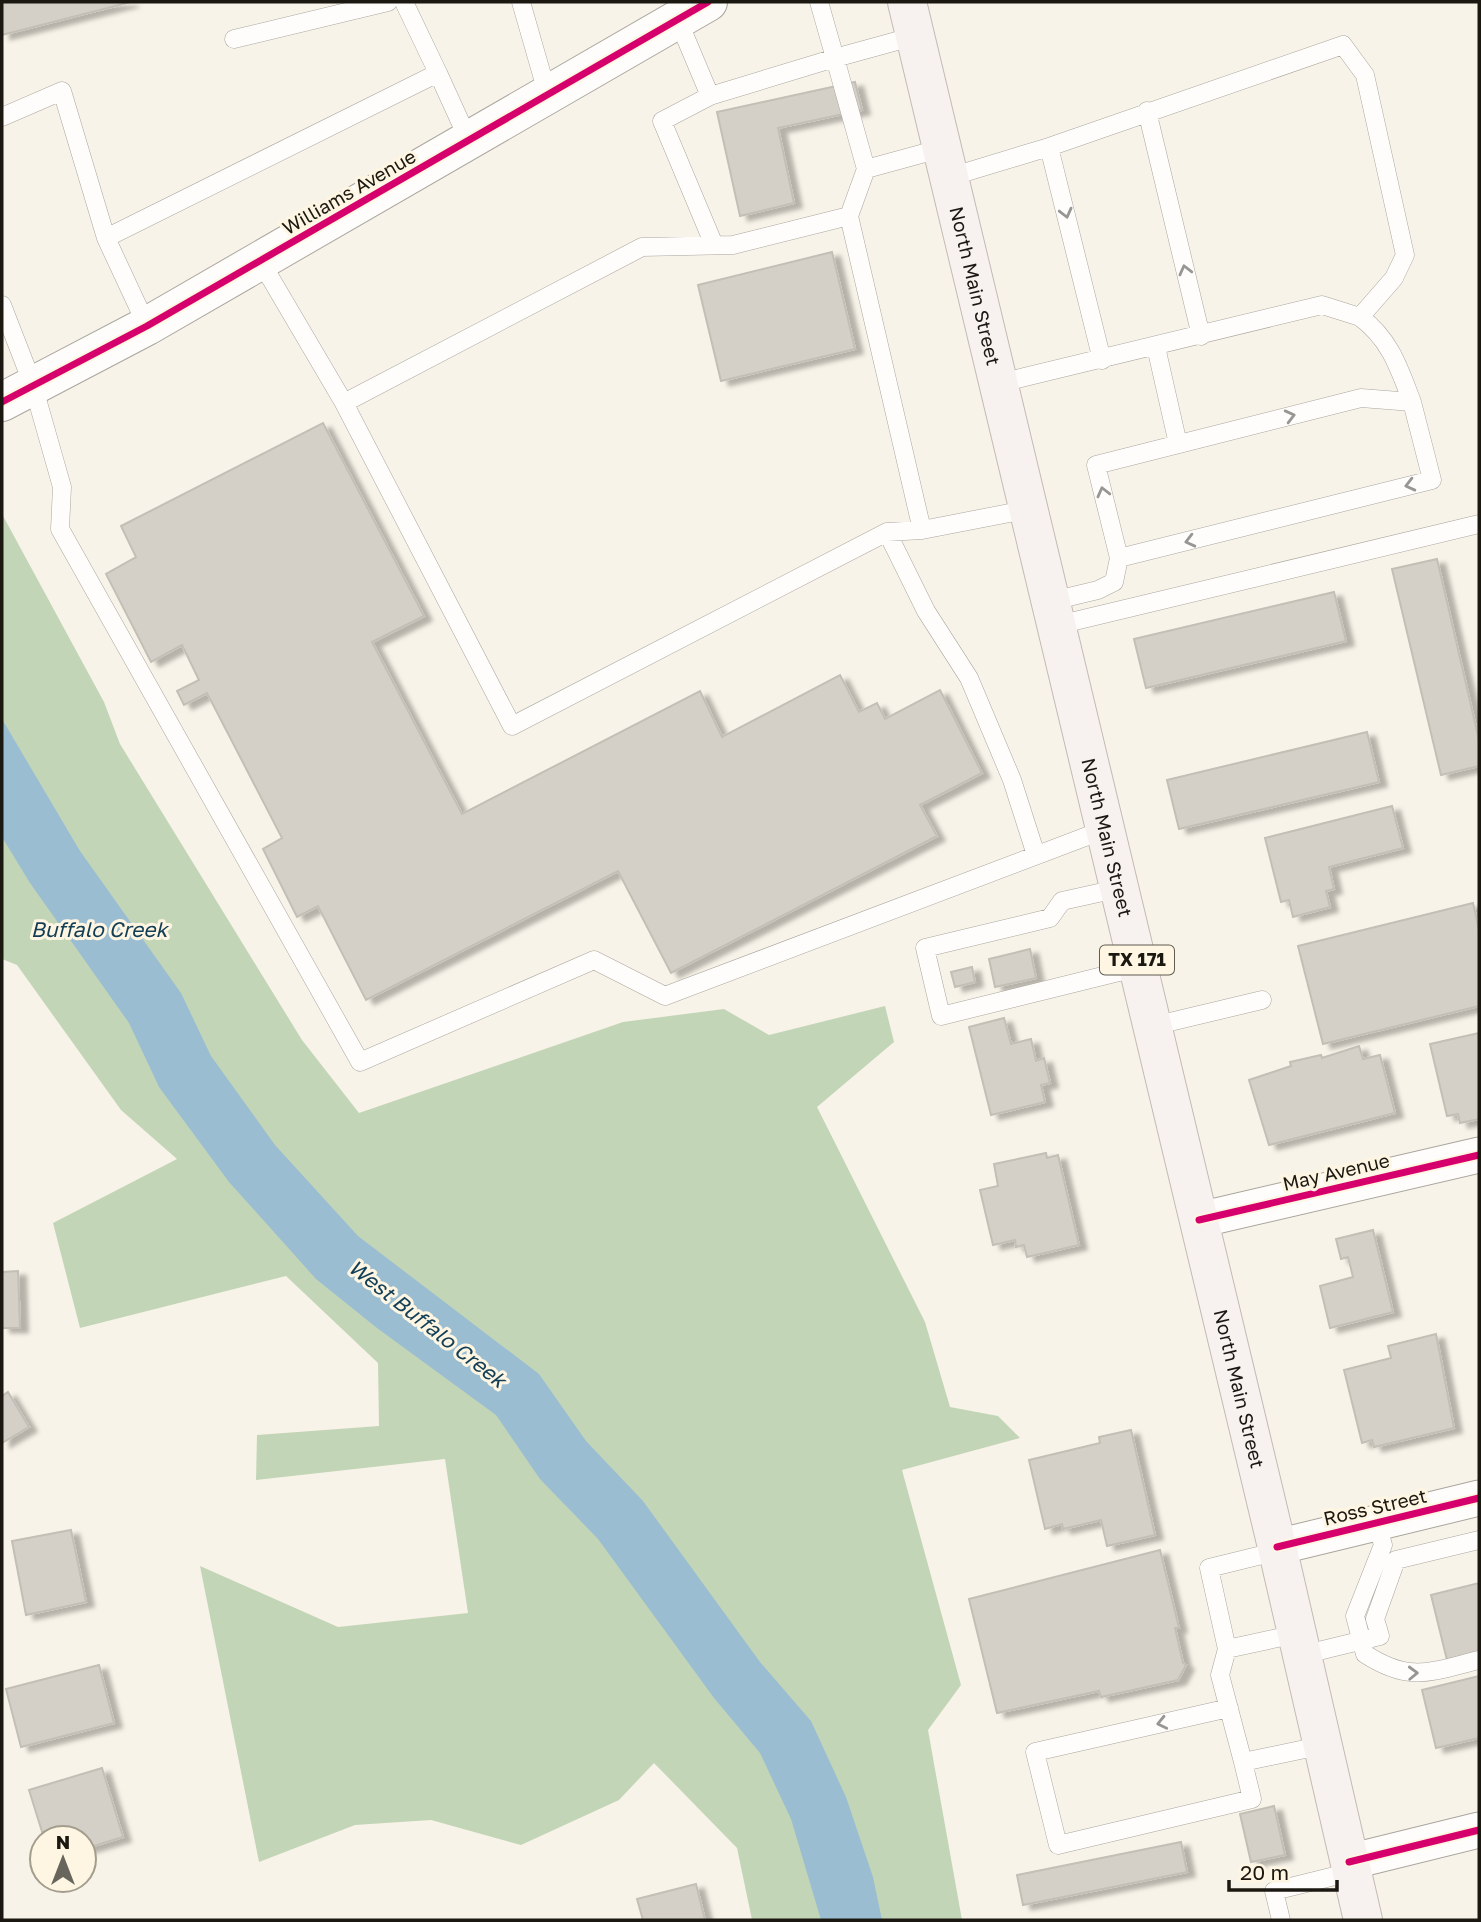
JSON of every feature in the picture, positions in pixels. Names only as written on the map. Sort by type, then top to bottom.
[{"type":"main road","name":"North Main Street","points":[[911,19],[1121,888],[1363,1920]]},
{"type":"street","name":"Williams Avenue","points":[[18,393],[147,326],[261,262],[693,11]]},
{"type":"street","name":"May Avenue","points":[[1199,1220],[1479,1155]]},
{"type":"street","name":"Ross Street","points":[[1278,1549],[1479,1498]]},
{"type":"street","points":[[1350,1867],[1479,1829]]},
{"type":"lane","points":[[234,39],[388,2]]},
{"type":"lane","points":[[404,2],[469,141]]},
{"type":"lane","points":[[521,2],[548,96]]},
{"type":"lane","points":[[819,2],[866,169],[849,216],[922,530]]},
{"type":"lane","points":[[693,11],[710,96]]},
{"type":"lane","points":[[714,245],[662,121],[710,96],[835,58],[911,19]]},
{"type":"lane","points":[[866,169],[946,163],[1049,147],[1343,45],[1365,75],[1405,255],[1394,278],[1360,317]]},
{"type":"lane","points":[[106,238],[438,73]]},
{"type":"lane","points":[[2,117],[62,91],[106,238],[147,326]]},
{"type":"lane","points":[[1147,111],[1201,336]]},
{"type":"lane","points":[[1049,147],[1102,360]]},
{"type":"lane","points":[[344,403],[642,247],[733,245],[849,216]]},
{"type":"lane","points":[[261,262],[344,403],[512,726],[887,532],[922,530],[1030,509]]},
{"type":"lane","points":[[2,305],[18,393],[62,487],[60,528],[360,1062],[594,960],[665,996],[1106,829]]},
{"type":"lane","points":[[1000,383],[1322,305],[1360,317],[1378,330],[1395,360],[1412,402],[1432,480],[1119,558]]},
{"type":"lane","points":[[1156,347],[1178,444]]},
{"type":"lane","points":[[1055,613],[1114,582],[1119,558],[1096,465],[1361,398],[1412,402]]},
{"type":"lane","points":[[1055,613],[1479,524]]},
{"type":"lane","points":[[887,532],[926,611],[969,678],[1012,780],[1036,855]]},
{"type":"lane","points":[[1121,888],[1062,901],[1050,918],[925,948],[941,1016],[1139,967]]},
{"type":"lane","points":[[1153,1026],[1262,1000]]},
{"type":"lane","points":[[1377,1522],[1383,1545],[1355,1616],[1365,1654],[1401,1673],[1431,1672],[1479,1660]]},
{"type":"lane","points":[[1227,1649],[1361,1641],[1380,1636],[1376,1619],[1395,1560],[1479,1540]]},
{"type":"lane","points":[[1228,1708],[1035,1752],[1058,1845],[1252,1799],[1220,1675],[1227,1649],[1209,1568],[1278,1549]]},
{"type":"lane","points":[[1243,1762],[1324,1745]]},
{"type":"lane","points":[[1281,1920],[1274,1891],[1350,1867]]},
{"type":"green space","points":[[2,514],[104,702],[120,744],[302,1040],[359,1113],[623,1022],[724,1009],[769,1035],[885,1006],[894,1042],[817,1107],[925,1322],[950,1407],[998,1416],[1020,1438],[902,1470],[961,1685],[928,1730],[962,1920],[752,1920],[737,1848],[654,1763],[619,1800],[521,1845],[431,1820],[355,1825],[259,1862],[200,1566],[338,1627],[468,1613],[445,1459],[256,1480],[257,1435],[379,1426],[378,1363],[286,1276],[80,1328],[53,1223],[177,1159],[121,1110],[17,965],[2,959]]},
{"type":"water","name":"Buffalo Creek","points":[[2,719],[80,851],[181,993],[211,1056],[275,1145],[358,1236],[539,1374],[586,1441],[643,1501],[760,1662],[811,1721],[846,1797],[873,1877],[882,1920],[821,1920],[791,1819],[760,1753],[714,1698],[598,1539],[540,1479],[496,1415],[377,1328],[316,1279],[229,1182],[159,1087],[129,1023],[30,883],[2,837]]},
{"type":"building","points":[[2,2],[131,2],[2,35]]},
{"type":"building","points":[[855,82],[862,110],[778,128],[794,203],[740,216],[717,112]]},
{"type":"building","points":[[832,252],[855,349],[721,381],[698,285]]},
{"type":"building","points":[[323,423],[424,616],[372,642],[462,814],[700,691],[722,737],[840,675],[859,712],[877,703],[885,719],[940,690],[982,773],[920,805],[937,836],[671,973],[618,871],[366,1000],[318,906],[297,917],[263,849],[282,838],[207,693],[184,705],[177,691],[199,680],[182,645],[151,662],[106,574],[136,557],[121,526]]},
{"type":"building","points":[[1437,559],[1479,740],[1479,766],[1441,775],[1392,569]]},
{"type":"building","points":[[1334,592],[1346,641],[1146,688],[1134,639]]},
{"type":"building","points":[[1367,732],[1379,782],[1179,829],[1167,780]]},
{"type":"building","points":[[1392,806],[1403,848],[1329,867],[1334,889],[1326,891],[1330,907],[1293,917],[1289,900],[1281,902],[1265,838]]},
{"type":"building","points":[[1473,903],[1479,930],[1479,1006],[1323,1044],[1298,946]]},
{"type":"building","points":[[1030,949],[1036,978],[995,987],[989,959]]},
{"type":"building","points":[[972,967],[975,982],[955,987],[951,972]]},
{"type":"building","points":[[1004,1018],[1011,1044],[1031,1039],[1036,1061],[1044,1058],[1050,1083],[1041,1085],[1045,1102],[991,1115],[969,1027]]},
{"type":"building","points":[[1479,1033],[1479,1119],[1460,1123],[1458,1114],[1447,1116],[1430,1044]]},
{"type":"building","points":[[1359,1046],[1363,1059],[1380,1055],[1395,1113],[1269,1145],[1249,1080],[1291,1066],[1290,1062],[1321,1055],[1322,1058]]},
{"type":"building","points":[[1046,1153],[1047,1158],[1058,1155],[1079,1245],[1027,1257],[1024,1245],[1016,1247],[1015,1240],[993,1245],[980,1190],[998,1186],[994,1164]]},
{"type":"building","points":[[1373,1230],[1393,1312],[1330,1328],[1320,1286],[1353,1277],[1348,1257],[1341,1259],[1336,1239]]},
{"type":"building","points":[[18,1271],[20,1328],[2,1328],[2,1272]]},
{"type":"building","points":[[1436,1334],[1454,1428],[1374,1447],[1372,1440],[1362,1443],[1344,1370],[1391,1358],[1388,1346]]},
{"type":"building","points":[[8,1392],[29,1427],[2,1443],[2,1396]]},
{"type":"building","points":[[1131,1430],[1155,1535],[1107,1546],[1101,1520],[1063,1529],[1062,1524],[1045,1529],[1029,1460],[1100,1443],[1099,1437]]},
{"type":"building","points":[[71,1530],[86,1602],[26,1615],[12,1541]]},
{"type":"building","points":[[1160,1550],[1179,1628],[1175,1628],[1183,1663],[1186,1665],[1178,1680],[1101,1697],[1099,1691],[997,1713],[969,1599]]},
{"type":"building","points":[[1479,1583],[1479,1652],[1447,1660],[1431,1595]]},
{"type":"building","points":[[99,1665],[114,1723],[21,1747],[6,1689]]},
{"type":"building","points":[[1479,1676],[1479,1738],[1436,1748],[1422,1690]]},
{"type":"building","points":[[102,1768],[123,1837],[98,1845],[98,1824],[40,1824],[29,1790]]},
{"type":"building","points":[[1274,1806],[1285,1855],[1251,1862],[1240,1814]]},
{"type":"building","points":[[1181,1842],[1187,1872],[1023,1905],[1017,1875]]},
{"type":"building","points":[[696,1884],[705,1920],[643,1920],[637,1899]]},
{"type":"cycle path","points":[[2,402],[147,326],[708,2]]},
{"type":"cycle path","points":[[1199,1220],[1479,1155]]},
{"type":"cycle path","points":[[1277,1547],[1479,1498]]},
{"type":"cycle path","points":[[1349,1862],[1479,1830]]},
{"type":"water label","name":"West Buffalo Creek","points":[[427,1324]]}]
